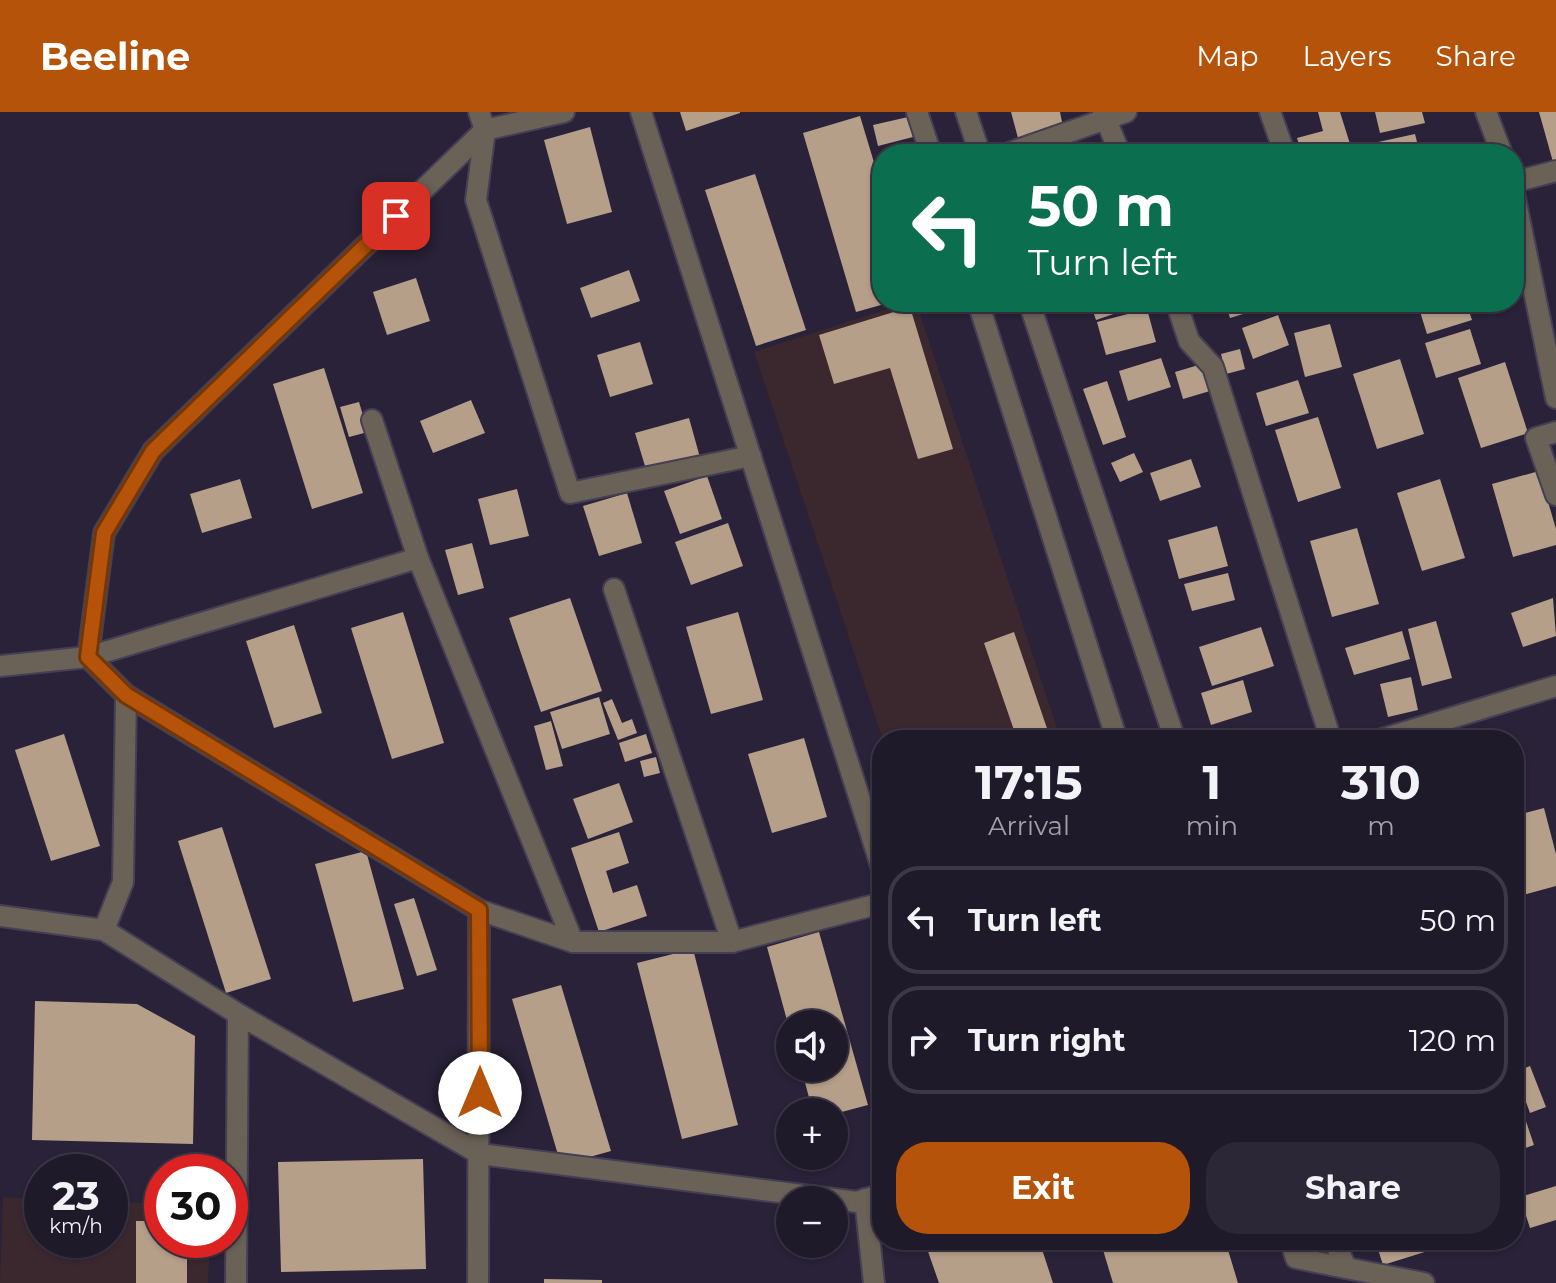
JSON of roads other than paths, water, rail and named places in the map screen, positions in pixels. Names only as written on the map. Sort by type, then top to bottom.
[{"type":"street","points":[[88,657],[104,533],[153,451],[482,121],[564,112]]},
{"type":"street","points":[[641,112],[872,837]]},
{"type":"street","points":[[917,112],[928,144]]},
{"type":"street","points":[[966,112],[977,144]]},
{"type":"street","points":[[1032,144],[1104,116],[1126,112]]},
{"type":"street","points":[[1270,112],[1281,144]]},
{"type":"street","points":[[1486,112],[1498,144]]},
{"type":"street","points":[[1104,116],[1116,144]]},
{"type":"street","points":[[482,121],[476,200],[570,493],[751,456]]},
{"type":"street","points":[[1524,179],[1556,171]]},
{"type":"street","points":[[1524,242],[1556,398]]},
{"type":"street","points":[[981,312],[1114,730]]},
{"type":"street","points":[[1032,312],[1172,730]]},
{"type":"street","points":[[1179,312],[1189,341],[1213,367],[1328,730]]},
{"type":"street","points":[[372,420],[418,558],[573,942]]},
{"type":"street","points":[[1556,432],[1536,438],[1556,495]]},
{"type":"street","points":[[0,666],[88,657],[418,558]]},
{"type":"street","points":[[614,589],[732,942]]},
{"type":"street","points":[[88,657],[126,695],[479,910],[573,942],[732,942],[872,906]]},
{"type":"street","points":[[1412,730],[1556,686]]},
{"type":"street","points":[[104,930],[123,882],[126,695]]},
{"type":"street","points":[[478,1283],[479,910]]},
{"type":"street","points":[[0,916],[104,930],[238,1014],[480,1154],[857,1202],[872,1198]]},
{"type":"street","points":[[236,1283],[238,1014]]},
{"type":"street","points":[[874,1250],[874,1283]]},
{"type":"street","points":[[1293,1250],[1296,1258],[1345,1275],[1424,1283]]},
{"type":"street","points":[[1337,1250],[1345,1275]]}]
